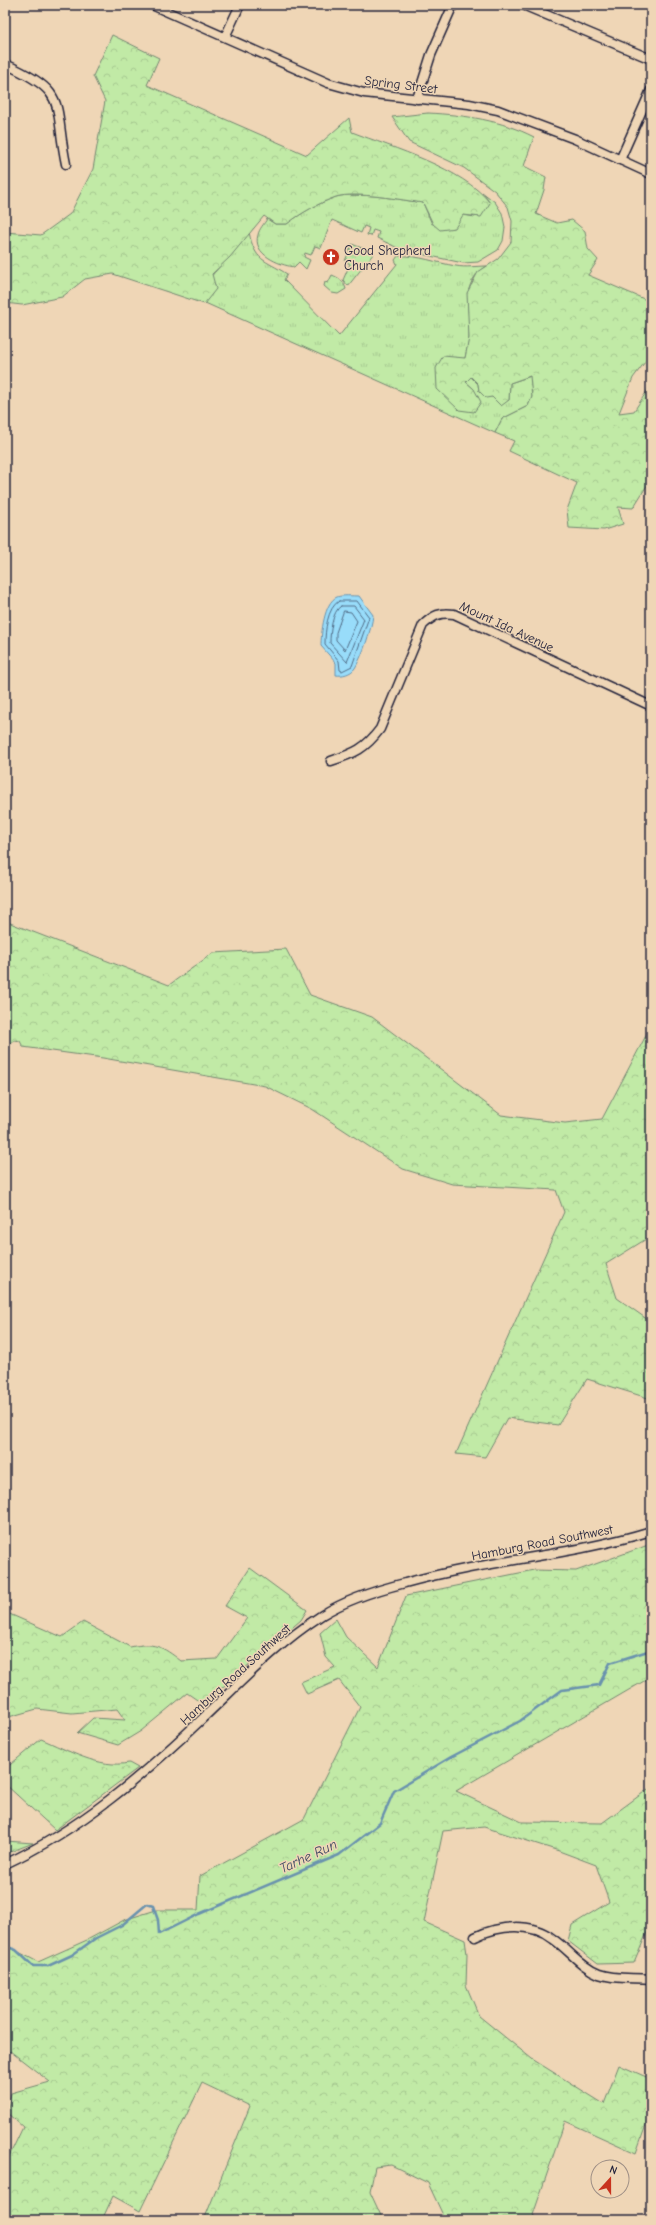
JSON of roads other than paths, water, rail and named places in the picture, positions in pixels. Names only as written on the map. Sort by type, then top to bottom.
[{"type":"street","name":"Spring Street","points":[[152,5],[328,83],[348,89],[417,99],[469,104],[498,110],[558,132],[651,174]]},
{"type":"street","points":[[224,37],[240,5]]},
{"type":"street","points":[[417,99],[431,55],[453,5]]},
{"type":"street","points":[[524,5],[651,59]]},
{"type":"street","points":[[5,64],[38,80],[52,93],[59,111],[66,164]]},
{"type":"street","points":[[620,160],[651,90]]},
{"type":"street","name":"Mount Ida Avenue","points":[[332,761],[359,751],[370,742],[380,729],[423,624],[433,616],[443,612],[454,614],[651,706]]},
{"type":"street","name":"Hamburg Road Southwest","points":[[5,1864],[42,1846],[106,1804],[174,1745],[267,1657],[322,1615],[367,1595],[425,1577],[614,1541],[651,1531]]},
{"type":"street","points":[[475,1936],[497,1928],[509,1927],[532,1929],[552,1938],[580,1962],[600,1974],[651,1979]]},
{"type":"water","points":[[359,596],[373,615],[369,635],[361,657],[355,668],[346,674],[336,675],[336,663],[321,646],[326,612],[329,605],[337,597]]},
{"type":"waterway","name":"Tarhe Run","points":[[5,1946],[16,1950],[33,1966],[48,1966],[72,1955],[96,1938],[122,1925],[147,1904],[153,1906],[158,1920],[159,1934],[199,1914],[339,1855],[380,1823],[394,1791],[451,1757],[520,1721],[562,1690],[599,1685],[610,1663],[651,1650]]},
{"type":"place","name":"Good Shepherd Church","points":[[331,257]]}]
